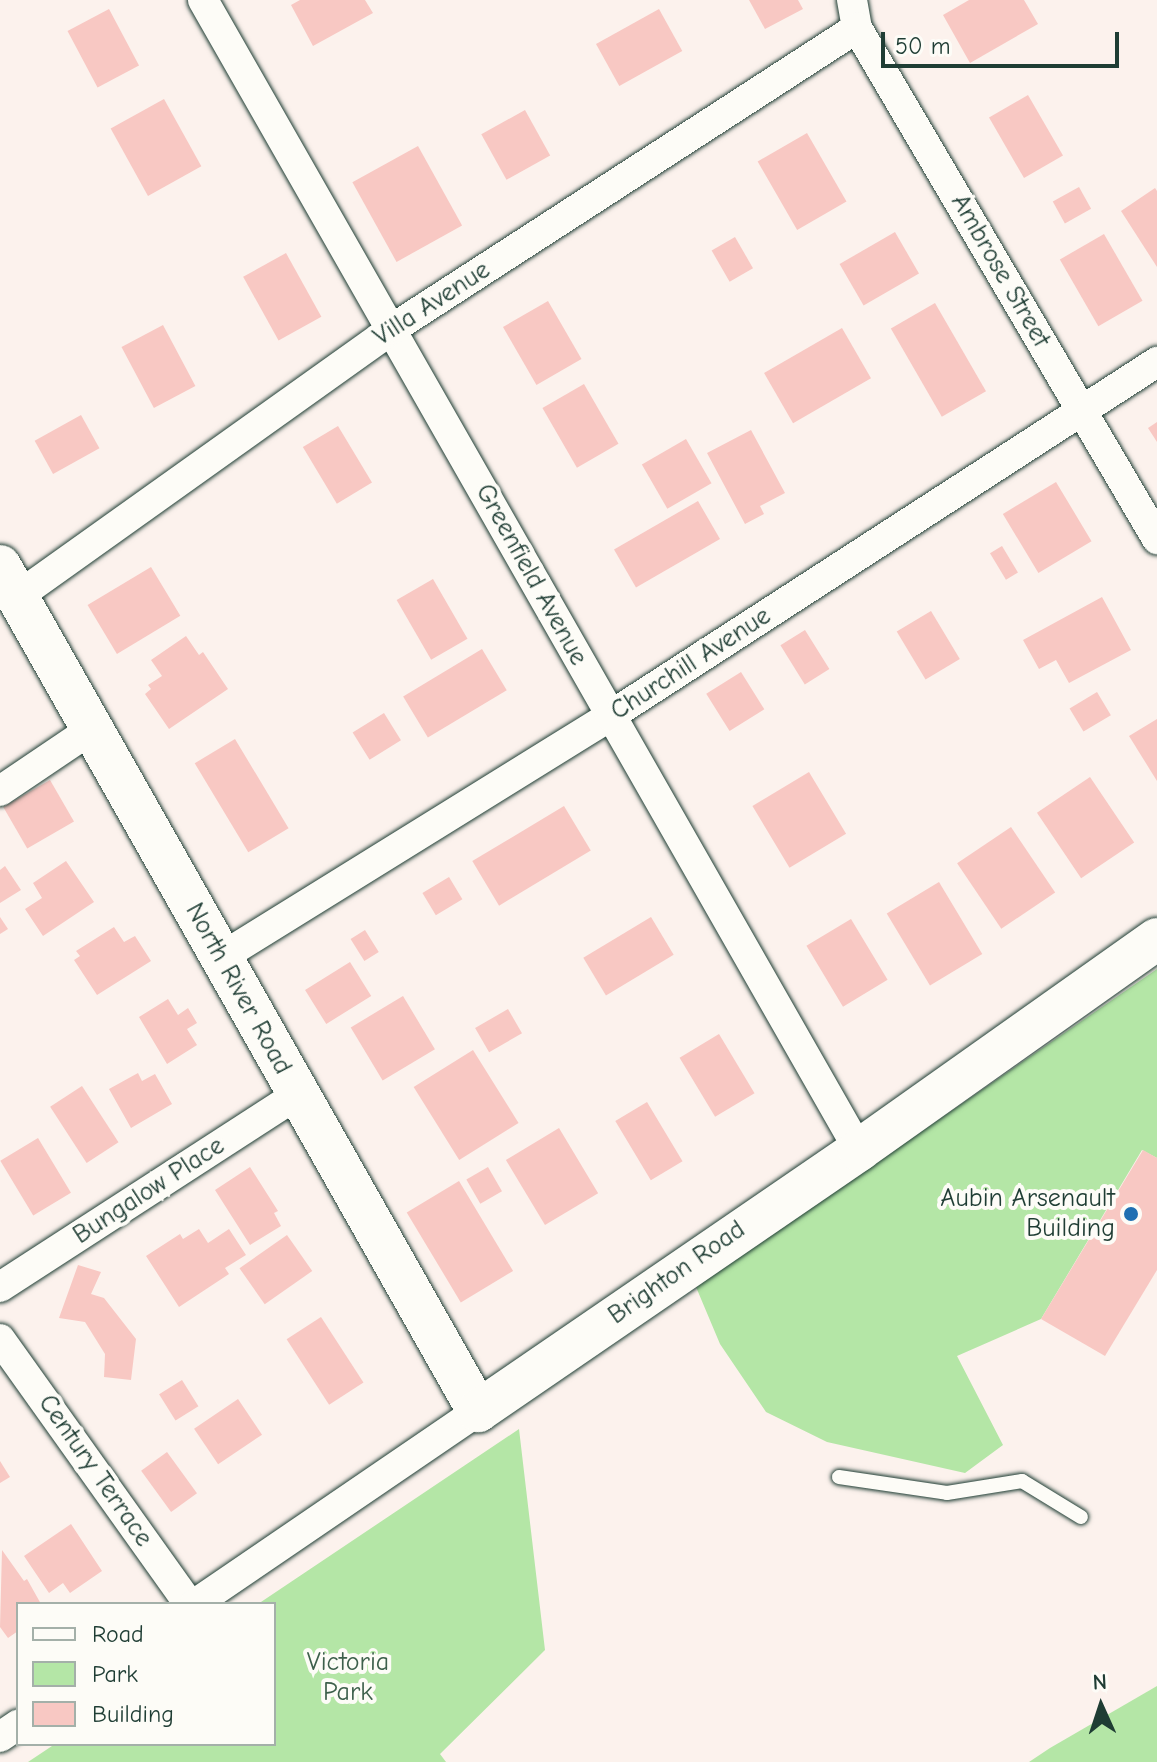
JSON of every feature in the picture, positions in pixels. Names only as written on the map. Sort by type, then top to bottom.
[{"type":"main road","name":"North River Road","points":[[9,581],[478,1411]]},
{"type":"main road","name":"Brighton Road","points":[[478,1411],[859,1150],[1157,939]]},
{"type":"street","name":"Greenfield Avenue","points":[[203,0],[859,1150]]},
{"type":"street","name":"Villa Avenue","points":[[9,581],[392,329],[855,14]]},
{"type":"street","name":"Ambrose Street","points":[[855,14],[1157,539]]},
{"type":"street","name":"Churchill Avenue","points":[[220,958],[610,716],[1157,362]]},
{"type":"street","points":[[0,791],[92,729]]},
{"type":"street","name":"Bungalow Place","points":[[0,1287],[298,1094]]},
{"type":"street","name":"Century Terrace","points":[[0,1339],[188,1602]]},
{"type":"street","name":"Brighton Road","points":[[198,1602],[478,1411]]},
{"type":"lane","points":[[839,1477],[947,1493],[1022,1481],[1081,1517]]},
{"type":"green space","points":[[1157,969],[1157,1158],[1142,1150],[1041,1319],[957,1356],[1003,1445],[965,1473],[827,1442],[766,1412],[720,1344],[696,1287]]},
{"type":"green space","name":"Victoria Park","points":[[519,1429],[545,1650],[440,1754],[446,1762],[28,1762],[52,1746],[276,1746],[276,1602],[261,1602]]},
{"type":"green space","points":[[1157,1686],[1157,1762],[1029,1762],[1050,1748]]},
{"type":"building","points":[[300,0],[365,0],[373,13],[313,46],[291,5]]},
{"type":"building","points":[[749,0],[798,0],[803,9],[765,29]]},
{"type":"building","points":[[969,0],[1024,0],[1038,24],[970,63],[943,15]]},
{"type":"building","points":[[109,9],[139,66],[98,88],[68,31]]},
{"type":"building","points":[[659,9],[682,51],[619,86],[596,44]]},
{"type":"building","points":[[1028,95],[1063,156],[1024,178],[989,118]]},
{"type":"building","points":[[164,99],[201,166],[148,196],[111,129]]},
{"type":"building","points":[[525,110],[550,155],[506,180],[481,134]]},
{"type":"building","points":[[807,133],[846,201],[797,230],[758,162]]},
{"type":"building","points":[[418,146],[462,226],[397,262],[352,182]]},
{"type":"building","points":[[1079,187],[1091,209],[1065,223],[1053,202]]},
{"type":"building","points":[[1155,188],[1157,191],[1157,267],[1121,211]]},
{"type":"building","points":[[895,232],[919,274],[864,306],[840,264]]},
{"type":"building","points":[[1104,234],[1142,301],[1098,326],[1060,260]]},
{"type":"building","points":[[735,237],[753,268],[730,282],[712,250]]},
{"type":"building","points":[[286,253],[321,317],[279,341],[243,277]]},
{"type":"building","points":[[548,301],[582,359],[536,385],[503,327]]},
{"type":"building","points":[[935,303],[986,391],[942,417],[891,328]]},
{"type":"building","points":[[163,325],[195,386],[154,408],[122,347]]},
{"type":"building","points":[[842,328],[871,378],[793,423],[764,373]]},
{"type":"building","points":[[584,384],[618,444],[577,468],[542,408]]},
{"type":"building","points":[[81,415],[99,448],[53,474],[35,441]]},
{"type":"building","points":[[1157,422],[1157,442],[1148,428]]},
{"type":"building","points":[[338,426],[372,483],[337,504],[303,447]]},
{"type":"building","points":[[751,430],[785,493],[760,506],[764,514],[745,524],[707,453]]},
{"type":"building","points":[[686,439],[712,483],[667,509],[642,464]]},
{"type":"building","points":[[1056,482],[1092,541],[1038,573],[1003,514]]},
{"type":"building","points":[[698,501],[720,539],[636,588],[614,550]]},
{"type":"building","points":[[1002,546],[1018,573],[1006,580],[990,553]]},
{"type":"building","points":[[151,567],[180,616],[117,654],[88,605]]},
{"type":"building","points":[[433,579],[467,639],[431,660],[397,600]]},
{"type":"building","points":[[1102,597],[1131,650],[1069,683],[1056,660],[1039,669],[1023,640]]},
{"type":"building","points":[[931,611],[960,659],[926,680],[897,632]]},
{"type":"building","points":[[805,630],[829,669],[805,684],[780,645]]},
{"type":"building","points":[[186,636],[199,655],[203,652],[228,689],[169,729],[145,694],[151,689],[148,685],[162,676],[151,660]]},
{"type":"building","points":[[482,649],[507,690],[428,738],[403,696]]},
{"type":"building","points":[[741,672],[764,709],[730,731],[706,694]]},
{"type":"building","points":[[1097,692],[1111,715],[1083,732],[1070,708]]},
{"type":"building","points":[[384,713],[401,740],[370,760],[353,733]]},
{"type":"building","points":[[1157,719],[1157,781],[1129,736]]},
{"type":"building","points":[[235,739],[289,828],[248,852],[195,763]]},
{"type":"building","points":[[809,772],[846,834],[790,868],[752,806]]},
{"type":"building","points":[[1090,777],[1134,842],[1081,878],[1037,813]]},
{"type":"building","points":[[50,780],[74,822],[27,849],[3,807]]},
{"type":"building","points":[[564,806],[591,851],[499,906],[472,861]]},
{"type":"building","points":[[1011,827],[1055,892],[1001,929],[957,863]]},
{"type":"building","points":[[66,861],[94,902],[43,936],[25,909],[42,898],[33,883]]},
{"type":"building","points":[[5,866],[21,890],[0,903],[0,870]]},
{"type":"building","points":[[449,877],[462,899],[436,915],[422,893]]},
{"type":"building","points":[[939,882],[982,954],[930,985],[887,913]]},
{"type":"building","points":[[0,917],[8,929],[0,934]]},
{"type":"building","points":[[651,917],[674,955],[606,995],[583,958]]},
{"type":"building","points":[[851,919],[888,980],[843,1007],[806,946]]},
{"type":"building","points":[[114,927],[124,942],[135,936],[151,961],[97,995],[74,960],[80,956],[76,951]]},
{"type":"building","points":[[365,930],[379,952],[364,961],[351,939]]},
{"type":"building","points":[[350,962],[371,996],[326,1024],[305,990]]},
{"type":"building","points":[[403,996],[435,1049],[383,1081],[351,1027]]},
{"type":"building","points":[[168,999],[178,1015],[188,1008],[197,1023],[187,1029],[197,1045],[167,1064],[139,1017]]},
{"type":"building","points":[[508,1009],[522,1033],[489,1052],[475,1028]]},
{"type":"building","points":[[719,1034],[755,1093],[715,1117],[680,1058]]},
{"type":"building","points":[[473,1050],[519,1123],[459,1160],[414,1087]]},
{"type":"building","points":[[138,1073],[142,1081],[155,1074],[172,1104],[131,1128],[109,1089]]},
{"type":"building","points":[[82,1086],[118,1142],[87,1163],[50,1107]]},
{"type":"building","points":[[647,1102],[683,1161],[651,1180],[615,1121]]},
{"type":"building","points":[[559,1128],[598,1193],[545,1225],[506,1160]]},
{"type":"building","points":[[38,1138],[71,1193],[33,1216],[0,1161]]},
{"type":"building","name":"Aubin Arsenault Building","points":[[1143,1150],[1157,1158],[1157,1270],[1105,1356],[1041,1319]]},
{"type":"building","points":[[250,1167],[278,1211],[274,1213],[281,1226],[250,1245],[215,1190]]},
{"type":"building","points":[[488,1167],[502,1191],[480,1204],[466,1180]]},
{"type":"building","points":[[459,1181],[513,1271],[461,1302],[407,1212]]},
{"type":"building","points":[[199,1229],[208,1243],[229,1229],[246,1255],[225,1268],[229,1274],[179,1307],[146,1256],[180,1234],[183,1239]]},
{"type":"building","points":[[287,1235],[312,1271],[265,1304],[239,1268]]},
{"type":"building","points":[[78,1265],[101,1272],[91,1294],[104,1298],[136,1339],[131,1380],[104,1377],[105,1354],[85,1322],[59,1318]]},
{"type":"building","points":[[321,1317],[363,1382],[329,1405],[287,1339]]},
{"type":"building","points":[[182,1380],[198,1406],[176,1421],[159,1394]]},
{"type":"building","points":[[238,1399],[262,1435],[218,1464],[194,1429]]},
{"type":"building","points":[[167,1452],[197,1493],[171,1512],[141,1471]]},
{"type":"building","points":[[0,1461],[10,1477],[0,1483]]},
{"type":"building","points":[[71,1524],[102,1571],[70,1593],[63,1583],[49,1593],[24,1556]]},
{"type":"building","points":[[2,1550],[24,1581],[27,1579],[40,1602],[16,1602],[16,1632],[8,1638],[0,1627]]},
{"type":"place","name":"Aubin Arsenault Building","points":[[1131,1214]]}]
